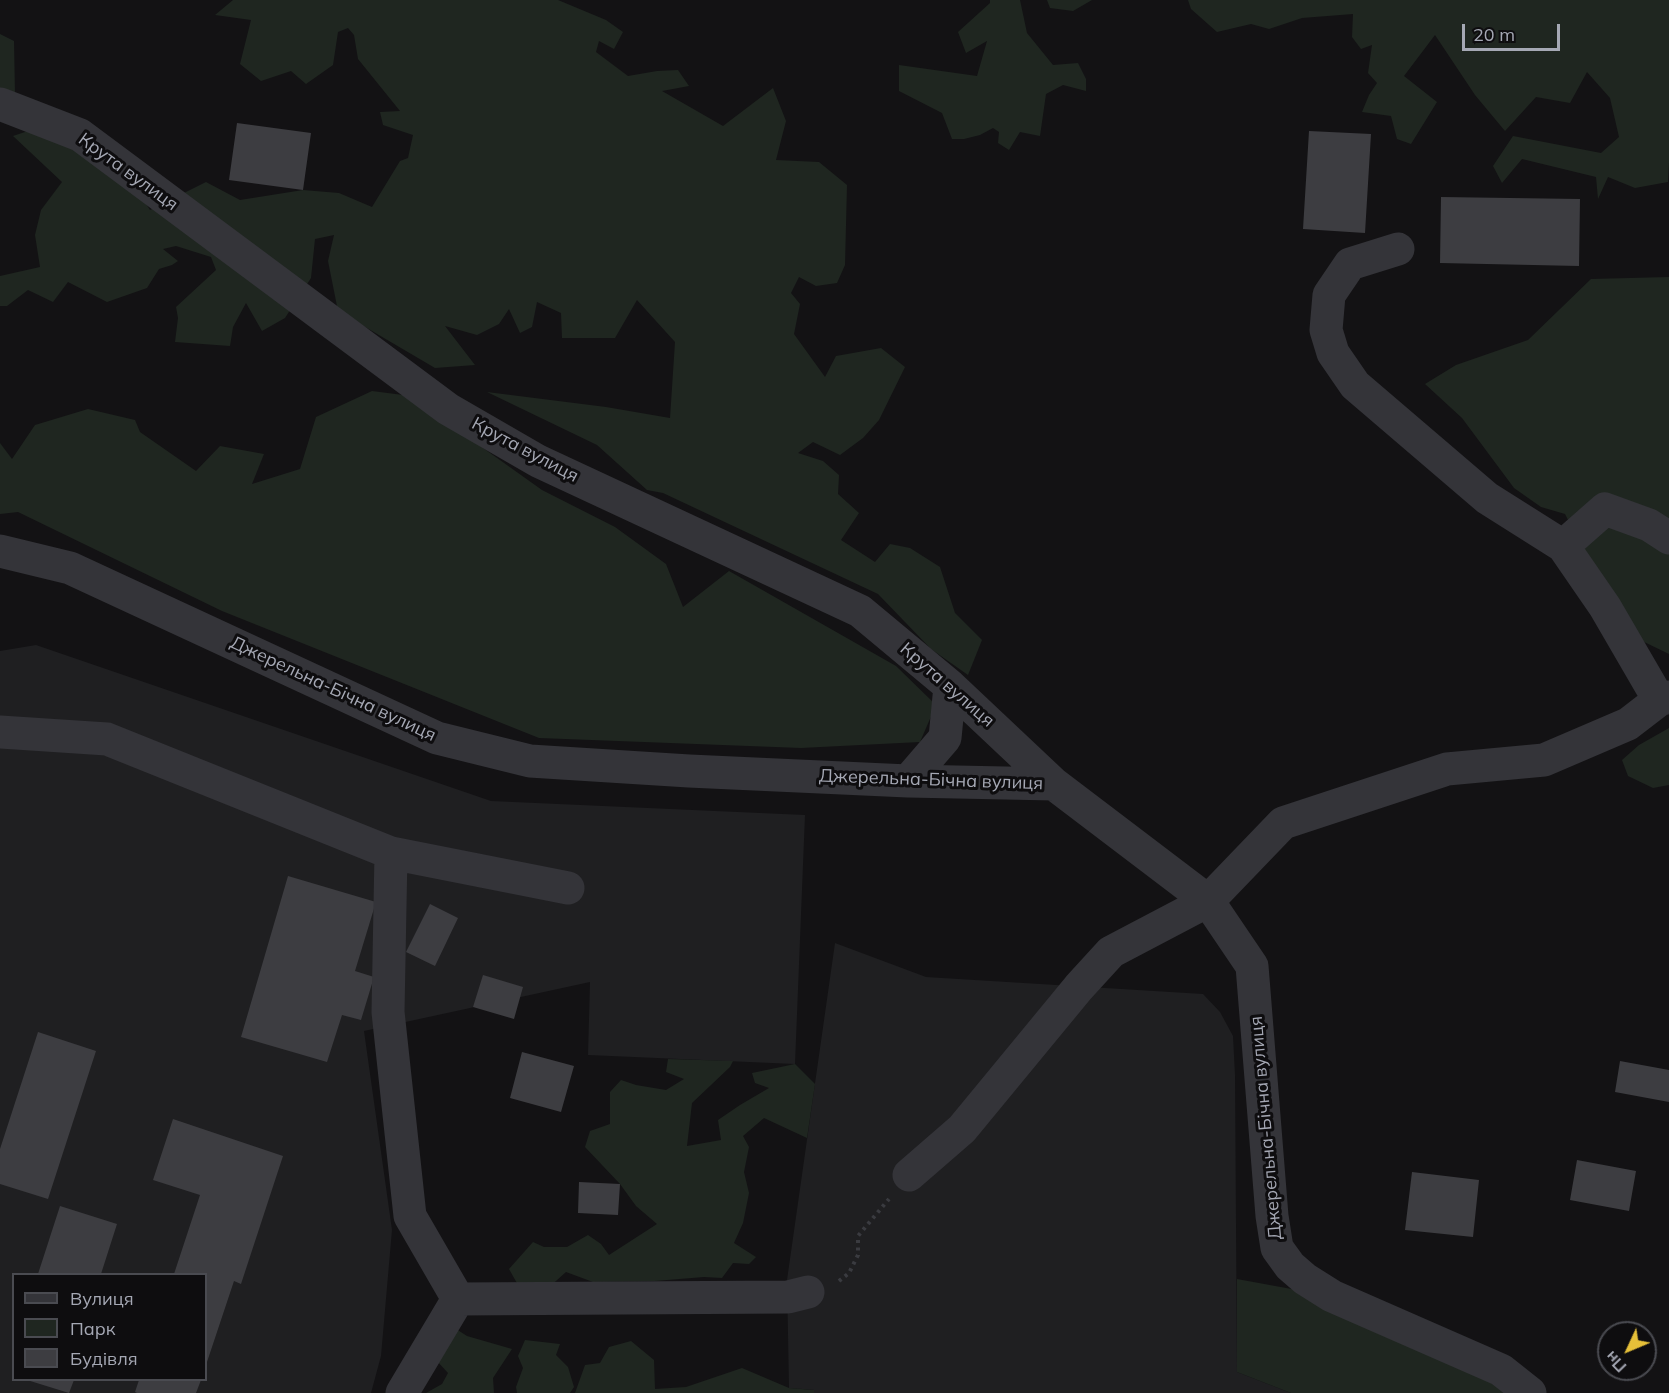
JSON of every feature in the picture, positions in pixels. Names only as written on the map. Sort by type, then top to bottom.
[{"type":"street","name":"Крута вулиця","points":[[0,104],[80,135],[448,409],[538,461],[860,611],[951,686],[1054,784]]},
{"type":"street","points":[[909,1175],[962,1129],[1078,987],[1111,952],[1209,901],[1283,823],[1447,769],[1544,760],[1628,724],[1664,699],[1563,546],[1487,498],[1355,385],[1333,353],[1326,330],[1329,295],[1350,264],[1398,249]]},
{"type":"street","points":[[1563,546],[1605,509],[1649,525],[1669,538]]},
{"type":"street","name":"Джерельна-Бічна вулиця","points":[[0,551],[70,568],[437,738],[530,761],[908,781],[1054,784],[1209,901],[1252,966],[1272,1216],[1277,1248],[1290,1266],[1305,1280],[1332,1296],[1502,1370],[1530,1393]]},
{"type":"street","points":[[908,781],[945,738],[951,686]]},
{"type":"street","points":[[0,732],[107,739],[391,853],[568,888]]},
{"type":"street","points":[[391,853],[388,1012],[410,1216],[458,1299]]},
{"type":"street","points":[[458,1299],[788,1297],[808,1292]]},
{"type":"street","points":[[402,1393],[458,1299]]},
{"type":"path","points":[[808,1292],[834,1287],[849,1273],[858,1255],[858,1236],[909,1175]]},
{"type":"shaded area","points":[[36,645],[491,801],[805,815],[795,1064],[588,1055],[590,982],[364,1031],[392,1230],[381,1356],[371,1393],[0,1393],[0,651]]},
{"type":"shaded area","points":[[835,943],[926,977],[1203,994],[1220,1012],[1233,1036],[1237,1372],[1291,1393],[814,1393],[814,1390],[789,1388],[787,1280]]},
{"type":"green space","points":[[233,0],[558,0],[606,20],[623,32],[614,49],[599,41],[596,52],[628,76],[678,70],[689,86],[662,91],[723,126],[773,88],[786,121],[776,160],[819,162],[847,185],[845,265],[837,283],[816,286],[799,277],[791,293],[800,304],[794,334],[825,377],[836,356],[881,348],[905,367],[879,420],[863,438],[840,455],[813,442],[798,453],[823,461],[839,475],[838,494],[859,513],[841,540],[875,562],[890,544],[910,548],[940,567],[955,613],[982,640],[968,675],[931,649],[878,594],[663,493],[647,490],[597,445],[487,392],[606,407],[670,418],[675,342],[637,300],[615,338],[562,338],[561,313],[537,302],[532,327],[520,333],[509,309],[499,324],[477,335],[445,326],[475,365],[435,368],[338,311],[328,261],[334,235],[315,239],[311,278],[285,318],[262,331],[246,303],[233,327],[230,346],[175,342],[178,318],[176,307],[216,270],[211,257],[176,246],[163,249],[178,261],[159,269],[147,288],[107,302],[68,282],[53,302],[28,290],[7,306],[0,306],[0,276],[40,267],[35,235],[41,210],[62,182],[13,136],[37,128],[132,182],[150,210],[206,182],[240,200],[303,190],[339,193],[372,207],[400,161],[408,158],[413,135],[383,125],[380,112],[400,111],[358,59],[354,35],[348,28],[338,32],[333,65],[306,84],[291,71],[261,81],[240,64],[251,20],[215,15]]},
{"type":"green space","points":[[990,0],[1020,0],[1027,33],[1053,65],[1078,63],[1086,79],[1086,91],[1063,85],[1046,94],[1040,136],[1020,132],[1009,150],[998,143],[999,132],[993,128],[980,135],[952,139],[942,113],[899,91],[899,65],[977,76],[987,41],[966,53],[958,32],[990,3]]},
{"type":"green space","points":[[1047,0],[1092,0],[1073,11],[1050,8]]},
{"type":"green space","points":[[1188,0],[1669,0],[1668,182],[1635,188],[1608,177],[1598,199],[1596,177],[1522,159],[1502,183],[1493,166],[1513,136],[1601,153],[1619,137],[1610,98],[1587,72],[1570,103],[1536,97],[1505,131],[1475,95],[1435,35],[1404,76],[1437,102],[1411,144],[1397,139],[1391,116],[1362,112],[1377,83],[1368,73],[1372,45],[1361,49],[1352,37],[1353,14],[1302,18],[1269,29],[1251,24],[1217,32],[1191,9]]},
{"type":"green space","points":[[0,34],[14,41],[15,94],[0,88]]},
{"type":"green space","points":[[1669,277],[1669,654],[1638,639],[1595,573],[1565,514],[1541,507],[1514,488],[1462,418],[1425,384],[1456,365],[1528,340],[1591,279]]},
{"type":"green space","points":[[372,391],[403,395],[542,490],[615,527],[666,564],[683,607],[729,571],[896,666],[936,705],[920,742],[801,748],[539,738],[222,611],[18,512],[0,514],[0,443],[12,459],[35,425],[88,409],[135,420],[140,432],[196,471],[220,446],[264,454],[252,484],[300,469],[316,417]]},
{"type":"green space","points":[[1669,728],[1669,785],[1653,788],[1628,776],[1622,760],[1639,745]]},
{"type":"green space","points":[[668,1059],[733,1061],[730,1067],[692,1103],[687,1146],[721,1140],[718,1120],[769,1088],[755,1083],[752,1073],[795,1064],[815,1084],[807,1138],[764,1118],[743,1136],[749,1147],[744,1172],[749,1193],[743,1223],[734,1243],[756,1257],[749,1264],[733,1263],[722,1278],[593,1282],[566,1272],[547,1289],[518,1285],[509,1269],[533,1242],[544,1247],[567,1247],[588,1235],[601,1244],[609,1255],[657,1224],[636,1206],[620,1184],[585,1147],[590,1131],[610,1124],[610,1092],[621,1080],[666,1090],[684,1079],[666,1072]]},
{"type":"green space","points":[[1237,1279],[1297,1290],[1518,1393],[1291,1393],[1237,1372]]},
{"type":"green space","points":[[453,1327],[467,1336],[512,1349],[493,1378],[494,1393],[426,1393],[442,1384],[448,1373],[436,1360]]},
{"type":"green space","points":[[525,1340],[560,1344],[556,1355],[568,1367],[574,1387],[570,1393],[517,1393],[516,1387],[523,1368],[518,1356]]},
{"type":"green space","points":[[631,1341],[654,1360],[655,1389],[686,1387],[742,1368],[789,1388],[814,1390],[814,1393],[575,1393],[585,1365],[600,1363],[609,1347]]},
{"type":"building","points":[[237,123],[311,133],[303,190],[229,180]]},
{"type":"building","points":[[1309,131],[1371,134],[1365,233],[1303,229]]},
{"type":"building","points":[[1441,197],[1580,199],[1579,266],[1440,263]]},
{"type":"building","points":[[288,876],[376,902],[355,971],[374,977],[361,1020],[342,1015],[327,1062],[241,1037]]},
{"type":"building","points":[[430,904],[458,918],[435,966],[406,952]]},
{"type":"building","points":[[483,975],[523,987],[514,1019],[473,1007]]},
{"type":"building","points":[[38,1032],[96,1051],[48,1199],[0,1184],[0,1149]]},
{"type":"building","points":[[522,1052],[574,1066],[561,1112],[510,1098]]},
{"type":"building","points":[[1620,1061],[1669,1070],[1669,1102],[1615,1092]]},
{"type":"building","points":[[173,1119],[283,1156],[241,1284],[234,1281],[207,1362],[207,1273],[174,1273],[200,1195],[153,1180]]},
{"type":"building","points":[[1577,1160],[1636,1171],[1629,1211],[1570,1200]]},
{"type":"building","points":[[1412,1172],[1479,1180],[1473,1237],[1405,1230]]},
{"type":"building","points":[[579,1182],[620,1184],[618,1215],[578,1213]]},
{"type":"building","points":[[60,1206],[117,1224],[101,1273],[38,1273]]},
{"type":"building","points":[[30,1381],[74,1381],[69,1393]]},
{"type":"building","points":[[139,1381],[201,1381],[196,1393],[135,1392]]}]
